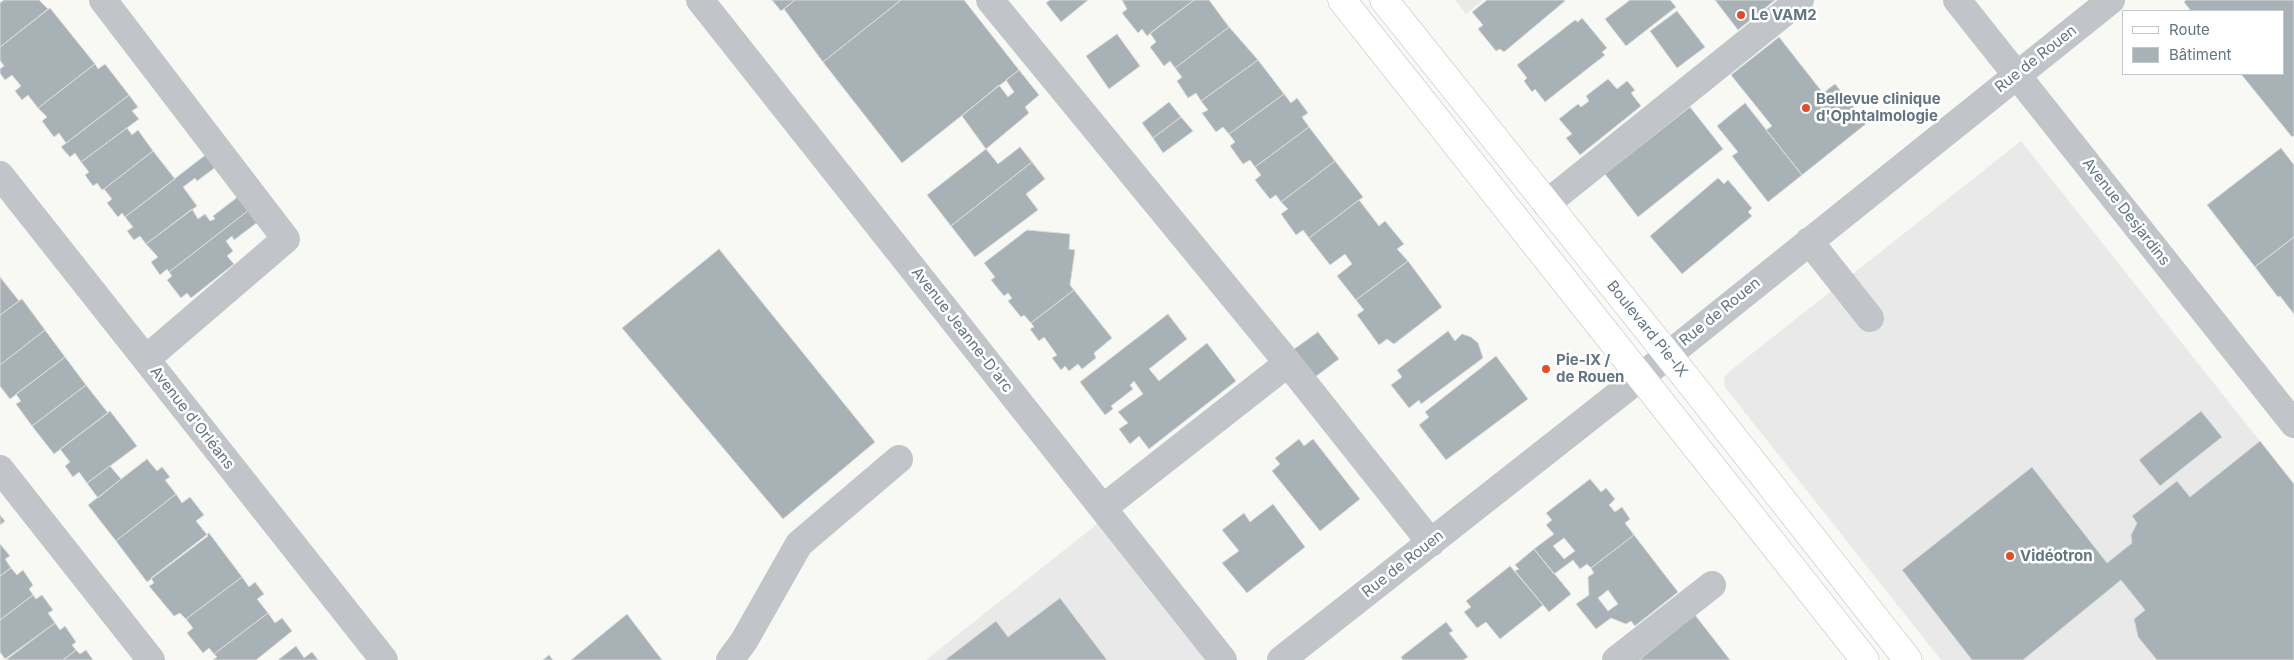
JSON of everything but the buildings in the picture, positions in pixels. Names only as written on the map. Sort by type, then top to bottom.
[{"type":"main road","points":[[1342,0],[1642,376],[1865,660]]},
{"type":"main road","name":"Boulevard Pie-IX","points":[[1384,0],[1908,660]]},
{"type":"street","points":[[103,0],[286,239],[146,359]]},
{"type":"street","name":"Avenue Jeanne-D'arc","points":[[700,0],[1223,660]]},
{"type":"street","points":[[990,0],[1288,363],[1431,543]]},
{"type":"street","points":[[1546,204],[1800,0]]},
{"type":"street","name":"Avenue Desjardins","points":[[1957,0],[2294,424]]},
{"type":"street","points":[[2113,0],[2122,10]]},
{"type":"street","name":"Rue de Rouen","points":[[1281,660],[1642,376],[2017,74],[2113,0]]},
{"type":"street","name":"Avenue d'Orléans","points":[[0,175],[384,660]]},
{"type":"street","points":[[1808,241],[1870,318]]},
{"type":"street","points":[[1103,508],[1288,363]]},
{"type":"street","points":[[730,660],[744,641],[799,544],[899,460]]},
{"type":"street","points":[[0,469],[151,660]]},
{"type":"street","points":[[1616,660],[1712,585]]},
{"type":"shaded area","points":[[1455,0],[1483,0],[1466,14]]},
{"type":"shaded area","points":[[2021,141],[2294,484],[2294,660],[1941,660],[1724,386],[1724,378],[1730,371]]},
{"type":"shaded area","points":[[1111,513],[1224,660],[926,660]]},
{"type":"place","name":"Le VAM2","points":[[1741,15]]},
{"type":"place","name":"Bellevue clinique d'Ophtalmologie","points":[[1806,108]]},
{"type":"place","name":"Pie-IX / de Rouen","points":[[1546,369]]},
{"type":"place","name":"Vidéotron","points":[[2010,556]]}]
